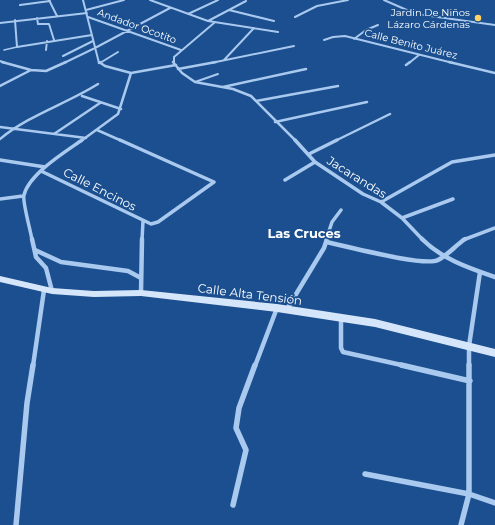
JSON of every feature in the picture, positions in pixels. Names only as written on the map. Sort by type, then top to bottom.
[{"type":"main road","name":"Calle Alta Tensión","points":[[0,280],[48,290],[94,294],[141,293],[277,308],[375,323],[495,353]]},
{"type":"street","points":[[20,6],[49,0],[57,16]]},
{"type":"street","points":[[82,0],[87,11],[99,63],[131,73],[224,60],[294,46]]},
{"type":"street","points":[[0,23],[87,11],[124,0]]},
{"type":"street","points":[[150,0],[214,23],[278,32]]},
{"type":"street","points":[[188,14],[218,0]]},
{"type":"street","points":[[295,17],[317,6],[348,0]]},
{"type":"street","points":[[384,0],[416,14],[495,25]]},
{"type":"street","points":[[208,21],[246,1]]},
{"type":"street","points":[[0,61],[31,70],[46,71],[127,32],[170,8]]},
{"type":"street","points":[[229,10],[274,22]]},
{"type":"street","name":"Andador Ocotito","points":[[88,17],[181,50]]},
{"type":"street","points":[[37,18],[38,24],[49,24],[54,40]]},
{"type":"street","points":[[16,20],[17,47],[92,35]]},
{"type":"street","points":[[177,67],[173,61],[174,56],[214,23]]},
{"type":"street","points":[[354,39],[366,30],[378,25]]},
{"type":"street","points":[[224,60],[254,28]]},
{"type":"street","name":"Calle Benito Juárez","points":[[324,40],[341,36],[495,73]]},
{"type":"street","points":[[46,50],[47,41]]},
{"type":"street","points":[[63,56],[93,41]]},
{"type":"street","points":[[99,63],[118,52]]},
{"type":"street","points":[[406,65],[419,55]]},
{"type":"street","points":[[0,64],[5,62]]},
{"type":"street","name":"Jacarandas","points":[[177,67],[187,78],[195,82],[243,92],[256,101],[309,154],[315,162],[357,190],[381,202],[402,218],[424,241],[444,256],[462,266],[495,277]]},
{"type":"street","points":[[220,87],[306,69]]},
{"type":"street","points":[[0,86],[31,70]]},
{"type":"street","points":[[16,525],[27,403],[48,290],[46,268],[36,257],[23,196],[28,186],[45,167],[96,130],[114,119],[121,109],[128,79],[131,73]]},
{"type":"street","points":[[0,139],[11,128],[29,118],[82,96],[98,84]]},
{"type":"street","points":[[256,101],[338,86]]},
{"type":"street","points":[[82,96],[121,109]]},
{"type":"street","points":[[276,122],[367,102]]},
{"type":"street","points":[[54,134],[100,103]]},
{"type":"street","points":[[309,154],[390,114]]},
{"type":"street","points":[[0,127],[86,138]]},
{"type":"street","name":"Calle Encinos","points":[[41,171],[151,224],[158,222],[214,182],[96,130]]},
{"type":"street","points":[[381,202],[452,162],[495,155]]},
{"type":"street","points":[[0,160],[45,167]]},
{"type":"street","points":[[285,180],[315,162]]},
{"type":"street","points":[[0,199],[23,196]]},
{"type":"street","points":[[402,218],[453,199]]},
{"type":"street","points":[[287,310],[326,242],[332,222],[341,210]]},
{"type":"street","points":[[141,293],[143,221]]},
{"type":"street","points":[[326,242],[417,261],[433,262],[439,260],[464,240],[495,228]]},
{"type":"street","points":[[35,250],[61,262],[128,271],[141,278]]},
{"type":"street","points":[[461,525],[469,494],[469,346],[480,272]]},
{"type":"street","points":[[233,505],[244,467],[246,450],[236,428],[238,408],[277,308]]},
{"type":"street","points":[[341,318],[341,348],[343,352],[470,381]]},
{"type":"street","points":[[365,474],[469,494],[495,503]]},
{"type":"lane","points":[[4,50],[17,47]]},
{"type":"lane","points":[[195,82],[218,74]]},
{"type":"place","name":"Jardin De Niños Lázaro Cárdenas","points":[[478,18]]},
{"type":"district","name":"Las Cruces","points":[[304,233]]}]
